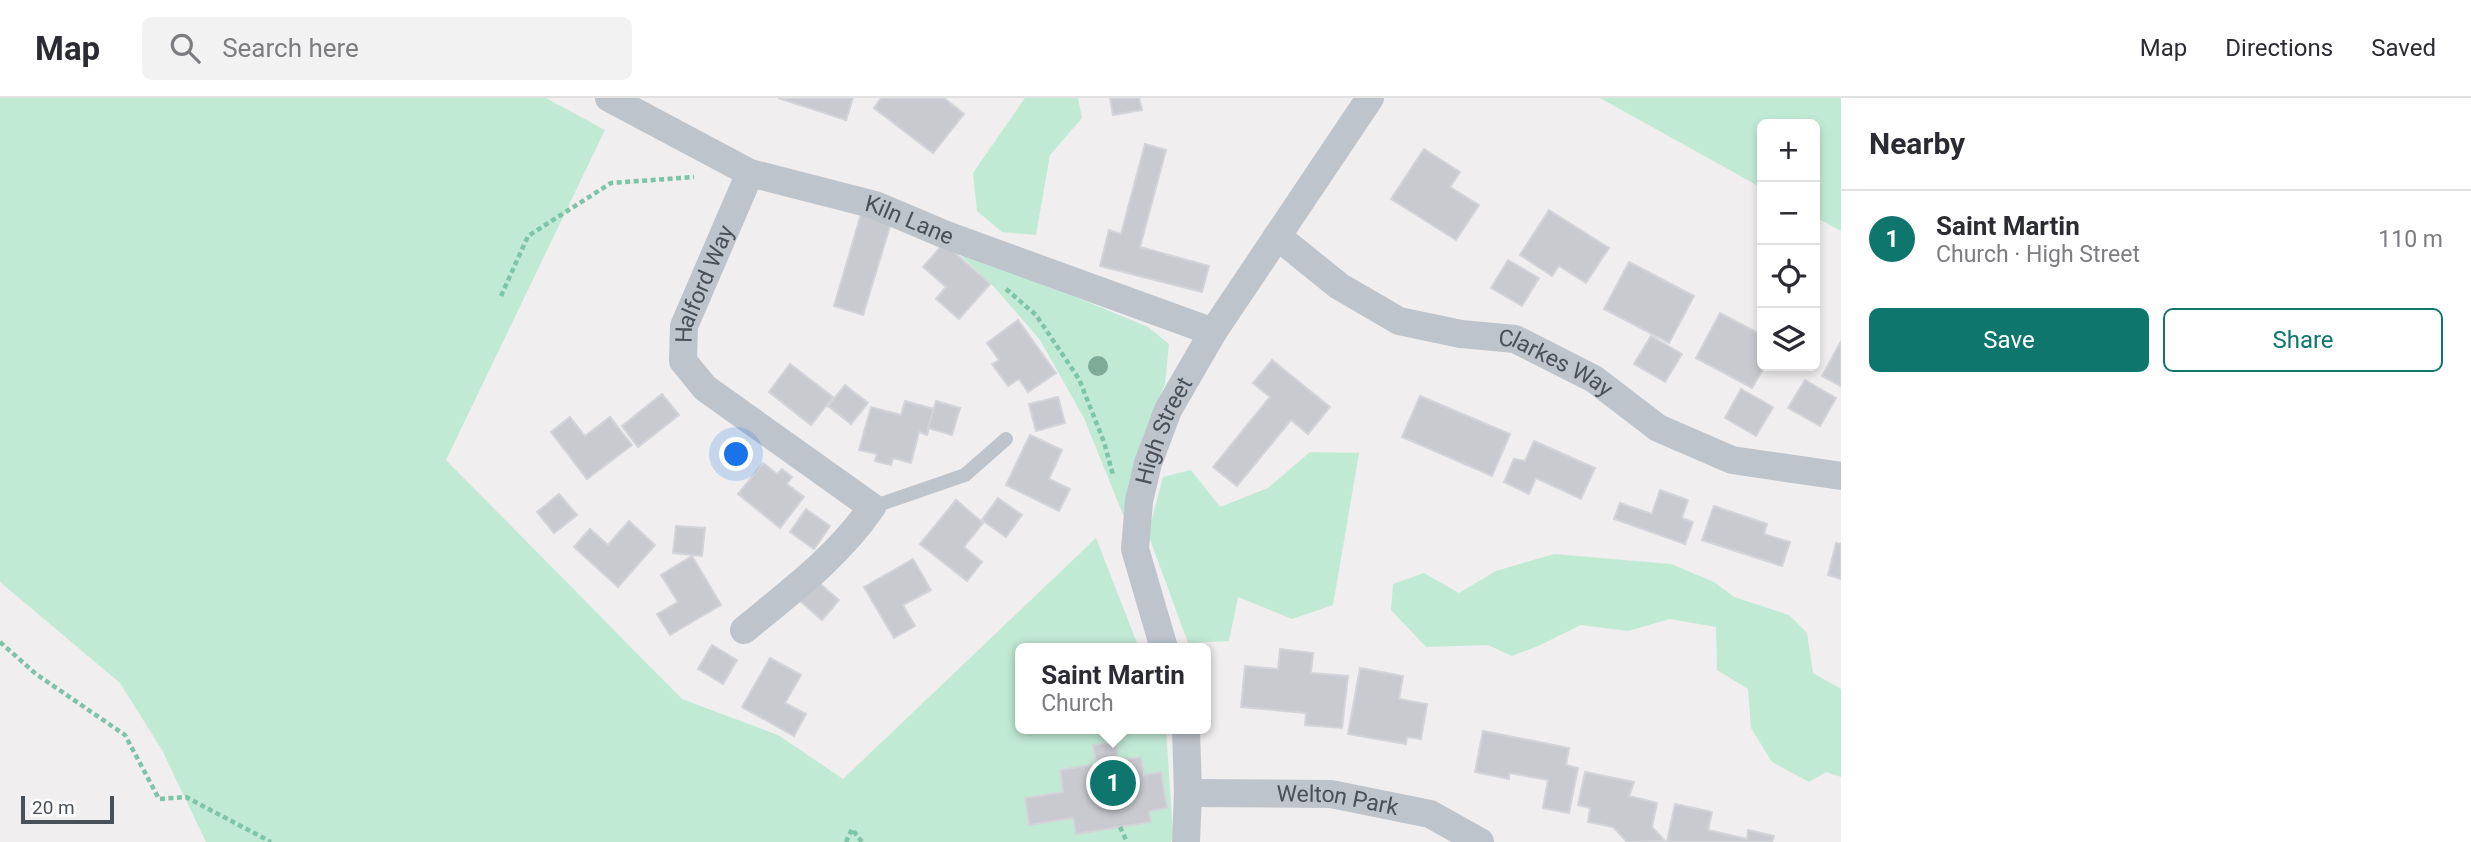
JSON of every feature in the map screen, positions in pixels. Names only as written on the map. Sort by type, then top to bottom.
[{"type":"street","name":"Kiln Lane","points":[[609,98],[750,173],[875,205],[946,235],[1213,332]]},
{"type":"street","name":"High Street","points":[[1163,643],[1135,548],[1139,501],[1148,463],[1168,410],[1213,332],[1370,98]]},
{"type":"street","name":"Halford Way","points":[[750,173],[684,326],[683,361],[705,388],[872,507]]},
{"type":"street","name":"Clarkes Way","points":[[1278,236],[1339,286],[1399,321],[1461,334],[1515,339],[1594,379],[1658,428],[1732,460],[1841,476]]},
{"type":"street","points":[[744,630],[827,561],[872,507]]},
{"type":"street","points":[[1186,734],[1186,842]]},
{"type":"street","name":"Welton Park","points":[[1188,793],[1331,794],[1430,814],[1480,842]]},
{"type":"lane","points":[[872,507],[965,475],[1006,439]]},
{"type":"path","points":[[500,296],[528,236],[611,183],[750,173]]},
{"type":"path","points":[[1006,289],[1036,316],[1079,379],[1104,442],[1115,482]]},
{"type":"path","points":[[0,642],[36,674],[125,735],[159,799],[186,797],[271,842]]},
{"type":"path","points":[[1120,827],[1127,842]]},
{"type":"path","points":[[845,842],[852,828],[862,842]]},
{"type":"green space","points":[[0,98],[546,98],[605,130],[446,460],[682,699],[778,735],[843,779],[1096,538],[1137,643],[1015,643],[1015,734],[1166,734],[1173,834],[1171,842],[206,842],[162,750],[120,683],[0,582]]},
{"type":"green space","points":[[1025,98],[1078,98],[1082,118],[1050,155],[1036,235],[1002,232],[977,211],[973,173]]},
{"type":"green space","points":[[1600,98],[1841,98],[1841,231],[1820,220],[1820,119],[1757,119],[1757,185]]},
{"type":"green space","points":[[950,245],[1148,327],[1169,344],[1165,384],[1143,436],[1124,517],[1084,418],[1040,340],[997,290]]},
{"type":"green space","points":[[1310,452],[1359,453],[1333,605],[1292,619],[1238,597],[1229,641],[1188,643],[1148,534],[1163,477],[1191,470],[1220,507],[1268,488]]},
{"type":"green space","points":[[1554,554],[1671,564],[1714,582],[1734,597],[1789,615],[1807,633],[1813,673],[1841,689],[1841,777],[1826,772],[1809,782],[1772,762],[1751,728],[1748,689],[1717,670],[1716,627],[1670,619],[1628,631],[1581,625],[1512,656],[1488,645],[1426,647],[1391,610],[1393,584],[1424,573],[1459,593],[1496,571]]},
{"type":"building","points":[[778,98],[853,98],[846,120]]},
{"type":"building","points":[[881,98],[944,98],[964,114],[933,153],[874,108]]},
{"type":"building","points":[[1110,98],[1139,98],[1142,110],[1113,115]]},
{"type":"building","points":[[1145,144],[1166,150],[1140,247],[1209,266],[1202,292],[1100,266],[1109,230],[1121,234]]},
{"type":"building","points":[[1424,149],[1460,172],[1450,187],[1479,205],[1456,240],[1391,199]]},
{"type":"building","points":[[1549,210],[1609,248],[1586,283],[1559,266],[1552,276],[1520,255]]},
{"type":"building","points":[[861,214],[891,223],[863,315],[834,306]]},
{"type":"building","points":[[944,243],[990,284],[959,319],[936,299],[946,287],[923,267]]},
{"type":"building","points":[[1508,260],[1539,278],[1522,306],[1491,288]]},
{"type":"building","points":[[1629,262],[1694,296],[1669,343],[1604,309]]},
{"type":"building","points":[[1720,313],[1757,332],[1757,371],[1762,371],[1752,388],[1696,358]]},
{"type":"building","points":[[1018,320],[1056,373],[1028,392],[1019,379],[1008,386],[992,364],[999,360],[987,343]]},
{"type":"building","points":[[1651,336],[1682,354],[1665,382],[1634,364]]},
{"type":"building","points":[[1841,341],[1841,386],[1822,376]]},
{"type":"building","points":[[1272,360],[1330,407],[1308,434],[1291,420],[1237,486],[1213,467],[1270,397],[1253,383]]},
{"type":"building","points":[[790,364],[833,397],[811,425],[769,392]]},
{"type":"building","points":[[1805,380],[1836,398],[1820,426],[1788,408]]},
{"type":"building","points":[[845,385],[868,403],[851,424],[828,406]]},
{"type":"building","points":[[1741,389],[1773,407],[1756,436],[1725,418]]},
{"type":"building","points":[[662,394],[679,415],[638,447],[622,426]]},
{"type":"building","points":[[1420,396],[1510,434],[1492,476],[1402,437]]},
{"type":"building","points":[[1058,397],[1065,423],[1036,431],[1029,404]]},
{"type":"building","points":[[905,401],[934,409],[927,435],[919,432],[911,463],[893,458],[891,465],[875,461],[877,454],[859,450],[871,407],[901,415]]},
{"type":"building","points":[[936,401],[960,408],[952,435],[928,428]]},
{"type":"building","points":[[570,417],[585,436],[610,417],[632,445],[587,479],[551,432]]},
{"type":"building","points":[[1030,435],[1062,450],[1049,479],[1070,489],[1059,511],[1006,485]]},
{"type":"building","points":[[1534,441],[1595,468],[1581,499],[1536,478],[1529,494],[1504,482],[1514,459],[1525,461]]},
{"type":"building","points":[[763,463],[777,474],[782,469],[792,477],[787,484],[804,497],[780,528],[738,494]]},
{"type":"building","points":[[1660,490],[1688,500],[1682,518],[1693,522],[1685,544],[1614,519],[1620,503],[1652,514]]},
{"type":"building","points":[[559,494],[577,515],[554,533],[537,512]]},
{"type":"building","points":[[998,498],[1022,515],[1006,537],[982,520]]},
{"type":"building","points":[[956,500],[983,523],[964,547],[982,562],[967,581],[920,544]]},
{"type":"building","points":[[1714,506],[1767,524],[1764,534],[1790,542],[1782,566],[1702,540]]},
{"type":"building","points":[[806,509],[830,526],[814,549],[790,532]]},
{"type":"building","points":[[629,521],[655,545],[618,587],[574,547],[590,529],[608,545]]},
{"type":"building","points":[[676,526],[705,528],[702,556],[673,553]]},
{"type":"building","points":[[1836,543],[1841,544],[1841,579],[1828,575]]},
{"type":"building","points":[[692,556],[721,605],[670,635],[657,614],[678,602],[661,575]]},
{"type":"building","points":[[913,559],[931,590],[903,605],[915,626],[894,638],[864,587]]},
{"type":"building","points":[[817,581],[839,600],[822,620],[800,601]]},
{"type":"building","points":[[712,645],[737,660],[723,684],[698,669]]},
{"type":"building","points":[[1280,649],[1313,653],[1311,673],[1348,676],[1342,728],[1305,725],[1306,713],[1241,707],[1245,666],[1278,669]]},
{"type":"building","points":[[770,658],[801,675],[785,703],[806,714],[794,736],[742,707]]},
{"type":"building","points":[[1360,668],[1403,676],[1399,699],[1427,704],[1421,739],[1407,737],[1406,744],[1348,734]]},
{"type":"building","points":[[1483,731],[1569,748],[1566,765],[1578,768],[1569,813],[1543,808],[1548,780],[1509,773],[1509,779],[1475,772]]},
{"type":"building","points":[[1116,742],[1118,760],[1141,757],[1144,775],[1161,772],[1167,808],[1149,811],[1151,822],[1076,834],[1073,818],[1029,825],[1025,798],[1063,792],[1060,770],[1096,764],[1093,745]]},
{"type":"building","points":[[1585,772],[1634,782],[1629,796],[1657,803],[1652,827],[1665,841],[1627,842],[1613,827],[1588,822],[1590,808],[1578,805]]},
{"type":"building","points":[[1675,804],[1712,812],[1708,830],[1747,839],[1748,830],[1774,836],[1772,842],[1667,842]]},
{"type":"place","name":"Saint Martin","points":[[1113,783]]}]
